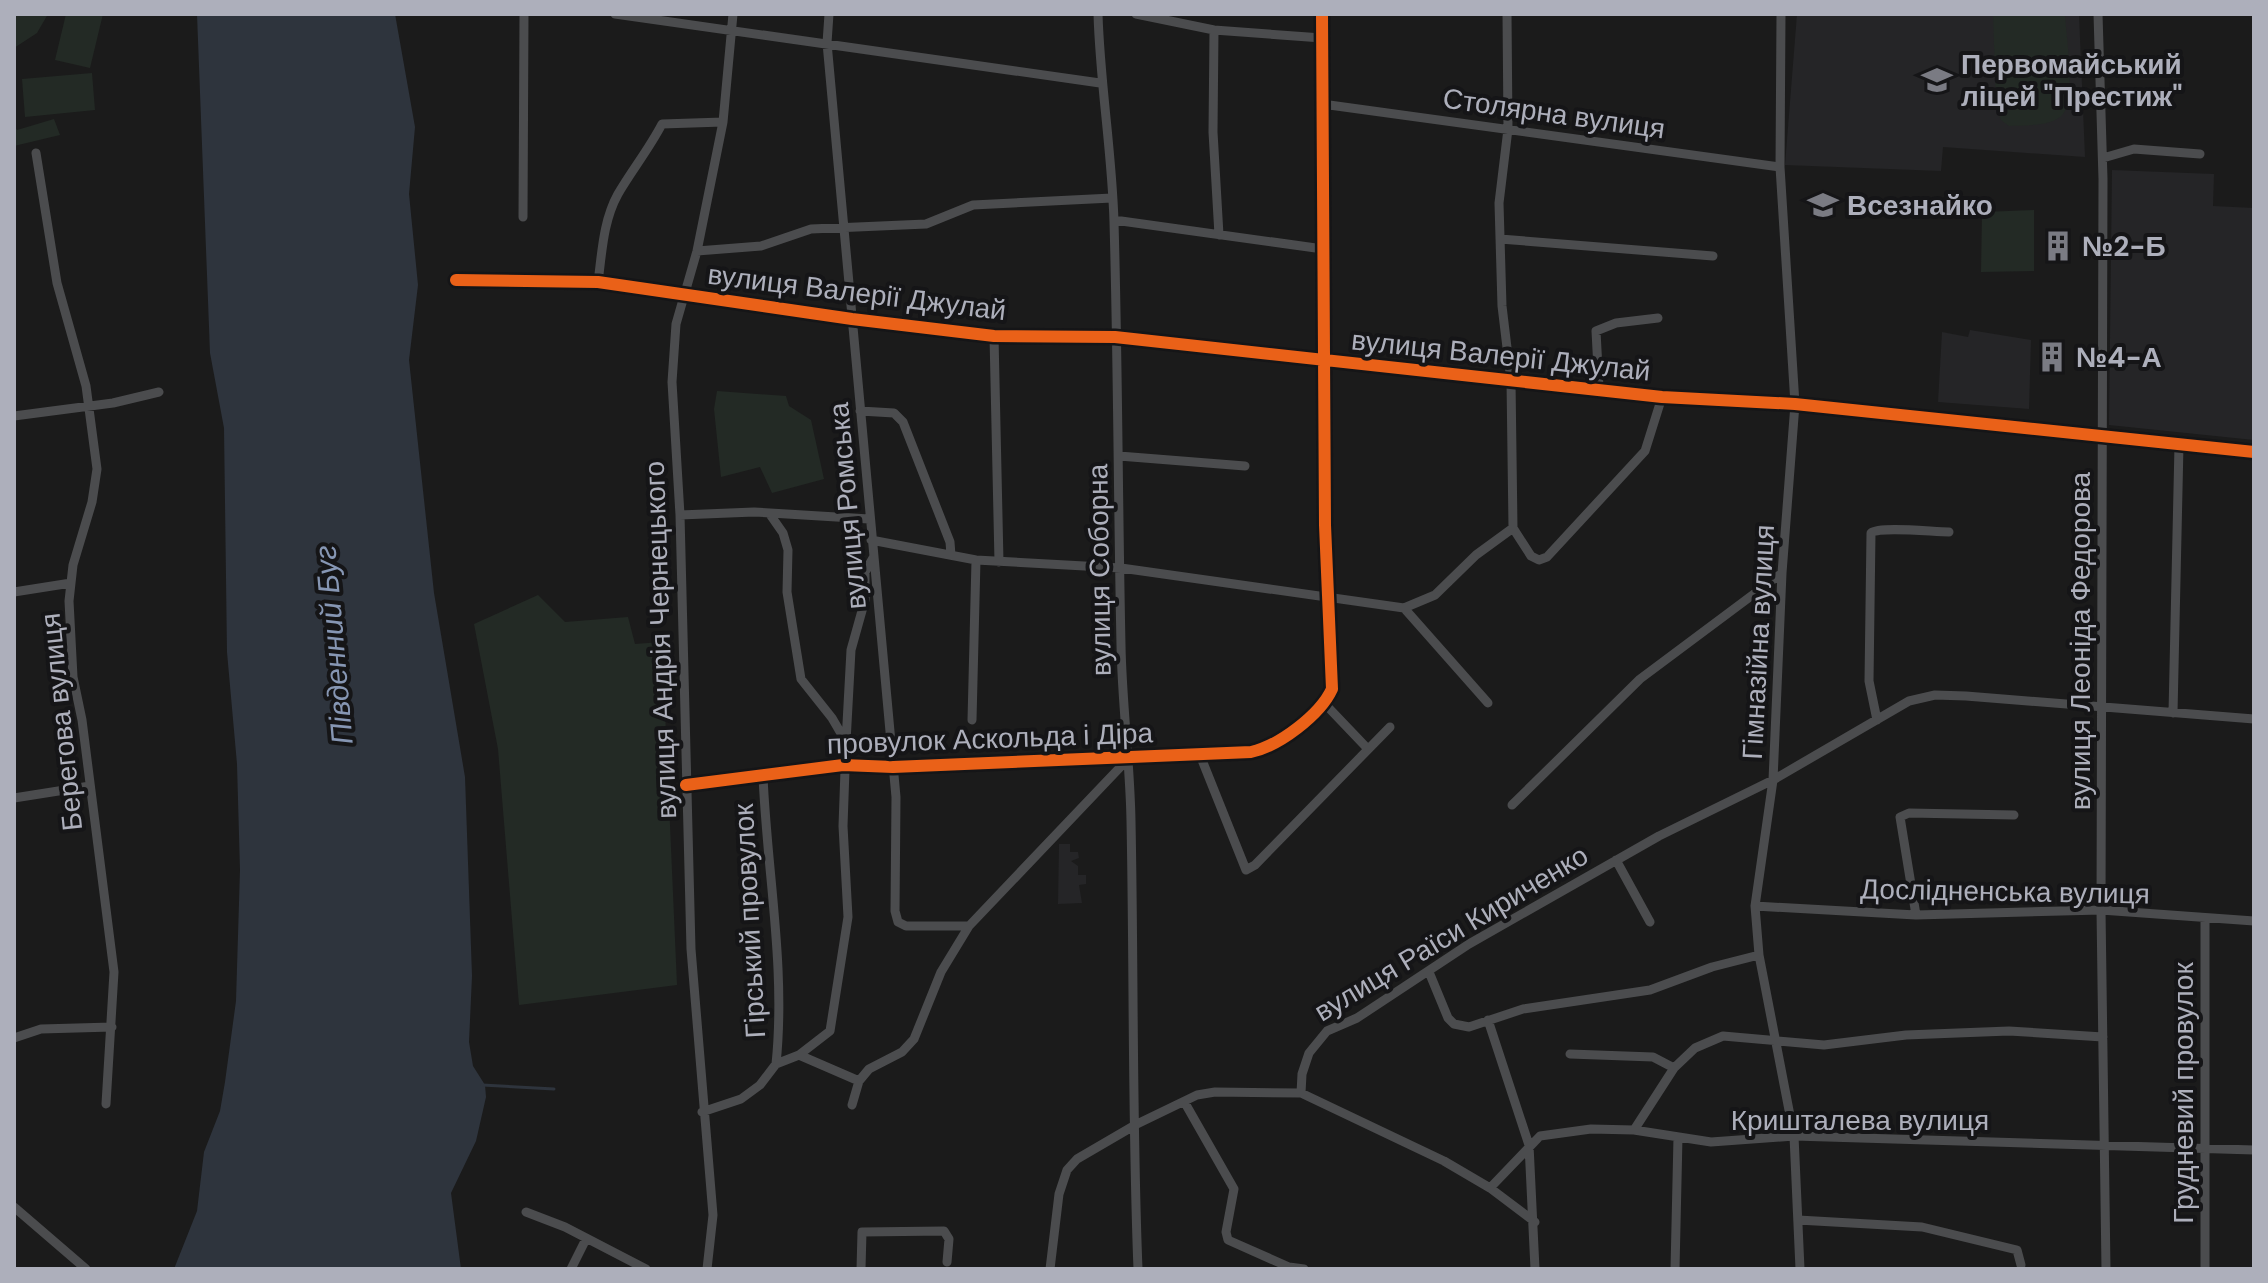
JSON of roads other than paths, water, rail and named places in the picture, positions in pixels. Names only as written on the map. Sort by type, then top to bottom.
[{"type":"street","points":[[523,217],[524,14]]},
{"type":"street","points":[[615,14],[732,33],[827,43],[959,66],[1100,83]]},
{"type":"street","name":"вулиця Андрія Чернецького","points":[[707,1269],[713,1215],[702,1112],[686,785],[680,515],[672,382],[676,324],[697,251],[723,122],[733,14]]},
{"type":"street","name":"вулиця Ромська","points":[[829,14],[827,43],[893,767],[898,922],[906,926],[969,926]]},
{"type":"street","name":"вулиця Соборна","points":[[1098,14],[1100,83],[1114,220],[1121,648],[1128,759],[1135,997],[1132,1098],[1137,1124],[1134,1177],[1138,1269]]},
{"type":"street","points":[[1136,14],[1214,30],[1322,38]]},
{"type":"street","points":[[1322,14],[1325,525],[1331,598],[1332,689],[1325,704],[1367,748]]},
{"type":"street","points":[[1507,14],[1508,129],[1499,203],[1502,306],[1511,381],[1513,528],[1531,556],[1539,560],[1547,557],[1645,451],[1662,397]]},
{"type":"street","name":"Гімназійна вулиця","points":[[1781,14],[1780,167],[1795,404],[1782,573],[1773,780],[1755,906],[1759,955],[1794,1136],[1800,1269]]},
{"type":"street","name":"вулиця Леоніда Федорова","points":[[2098,14],[2103,158],[2101,910],[2106,1269]]},
{"type":"street","points":[[1214,30],[1213,132],[1219,235]]},
{"type":"street","name":"Столярна вулиця","points":[[1322,104],[1780,167]]},
{"type":"street","points":[[598,282],[604,233],[617,195],[646,156],[662,124],[723,122]]},
{"type":"street","points":[[2103,158],[2134,149],[2200,154]]},
{"type":"street","name":"Берегова вулиця","points":[[36,153],[57,283],[89,407],[97,469],[71,583],[73,677],[114,972],[106,1104]]},
{"type":"street","points":[[697,251],[761,246],[811,229],[926,224],[973,205],[1112,198]]},
{"type":"street","points":[[1114,220],[1323,249]]},
{"type":"street","points":[[1500,239],[1713,256]]},
{"type":"street","name":"вулиця Валерії Джулай","points":[[456,280],[598,282],[994,336],[1115,337],[1662,397],[1795,404],[2254,452]]},
{"type":"street","points":[[1599,388],[1596,331],[1616,323],[1658,318]]},
{"type":"street","points":[[994,336],[999,562]]},
{"type":"street","points":[[14,416],[89,407],[159,392]]},
{"type":"street","points":[[860,411],[894,413],[903,422],[950,542],[951,555]]},
{"type":"street","points":[[2173,713],[2179,445]]},
{"type":"street","points":[[1119,456],[1245,466]]},
{"type":"street","points":[[769,513],[783,533],[788,550],[787,592],[801,679],[846,742]]},
{"type":"street","points":[[680,515],[769,513],[869,519]]},
{"type":"street","points":[[871,540],[976,560],[1121,568],[1404,608],[1435,595],[1476,555],[1513,528]]},
{"type":"street","points":[[1877,720],[1869,681],[1871,533],[1881,528],[1912,533],[1949,532]]},
{"type":"street","points":[[702,1112],[718,1110],[741,1099],[760,1085],[776,1064],[799,1055],[830,1031],[846,943],[843,765],[851,650],[865,600],[865,572],[874,556]]},
{"type":"street","points":[[972,720],[976,560]]},
{"type":"street","points":[[1512,805],[1640,679],[1782,573]]},
{"type":"street","points":[[14,592],[71,583]]},
{"type":"street","points":[[1404,608],[1488,703]]},
{"type":"street","name":"вулиця Раїси Кириченко","points":[[1301,1093],[1302,1074],[1309,1053],[1327,1031],[1357,1018],[1469,944],[1616,860],[1773,780],[1909,701],[1935,695],[2254,719]]},
{"type":"street","name":"провулок Аскольда і Діра","points":[[686,785],[843,765],[893,767],[1128,759],[1264,749],[1325,704]]},
{"type":"street","points":[[1200,755],[1246,870],[1255,865],[1390,727]]},
{"type":"street","points":[[852,1105],[859,1081],[869,1069],[902,1052],[914,1039],[941,972],[969,926],[1128,759]]},
{"type":"street","name":"Гірський провулок","points":[[763,776],[766,860],[781,1014],[776,1064]]},
{"type":"street","points":[[14,798],[90,786]]},
{"type":"street","points":[[1916,915],[1900,817],[1909,813],[2014,815]]},
{"type":"street","name":"вулиця Раїси Кириченко","points":[[1616,860],[1650,922]]},
{"type":"street","name":"Дослідненська вулиця","points":[[1755,906],[1916,915],[2101,910],[2254,921]]},
{"type":"street","name":"Грудневий провулок","points":[[2205,918],[2202,1149],[2205,1269]]},
{"type":"street","points":[[1429,972],[1442,1008],[1454,1024],[1469,1027],[1523,1009],[1650,990],[1701,970],[1759,955]]},
{"type":"street","points":[[1488,1020],[1529,1145],[1535,1269]]},
{"type":"street","points":[[14,1038],[41,1029],[112,1027]]},
{"type":"street","points":[[1634,1130],[1674,1068],[1695,1048],[1723,1036],[1824,1045],[1906,1035],[2009,1031],[2103,1037]]},
{"type":"street","points":[[1570,1054],[1653,1057],[1674,1068]]},
{"type":"street","points":[[799,1055],[859,1081]]},
{"type":"street","points":[[1050,1269],[1059,1194],[1067,1170],[1095,1146],[1197,1095],[1215,1092],[1301,1093],[1444,1161],[1490,1188],[1535,1222]]},
{"type":"street","points":[[1185,1103],[1234,1189],[1226,1232],[1228,1240],[1288,1268],[1304,1269]]},
{"type":"street","name":"Кришталева вулиця","points":[[1490,1188],[1540,1136],[1563,1131],[1634,1130],[1711,1142],[1794,1136],[2254,1150]]},
{"type":"street","points":[[1675,1269],[1678,1137]]},
{"type":"street","points":[[14,1207],[86,1269]]},
{"type":"street","points":[[526,1212],[646,1269]]},
{"type":"street","points":[[1798,1220],[1922,1227],[2017,1250],[2021,1265]]},
{"type":"street","points":[[861,1269],[862,1232],[944,1231],[949,1239],[947,1262]]},
{"type":"street","points":[[571,1269],[586,1239]]},
{"type":"water","name":"Південний Буг","points":[[197,14],[395,14],[415,127],[409,194],[418,285],[409,360],[434,593],[465,777],[472,976],[469,1042],[473,1066],[485,1085],[486,1097],[476,1141],[451,1193],[461,1269],[174,1269],[197,1211],[204,1152],[220,1111],[225,1082],[236,1001],[240,870],[237,764],[227,652],[224,428],[210,353]]},
{"type":"waterway","points":[[482,1085],[554,1089]]},
{"type":"place","name":"Первомайський ліцей \"Престиж\"","points":[[1937,80]]},
{"type":"place","name":"Всезнайко","points":[[1823,205]]},
{"type":"place","name":"№2-Б","points":[[2058,246]]},
{"type":"place","name":"№4-А","points":[[2052,357]]}]
